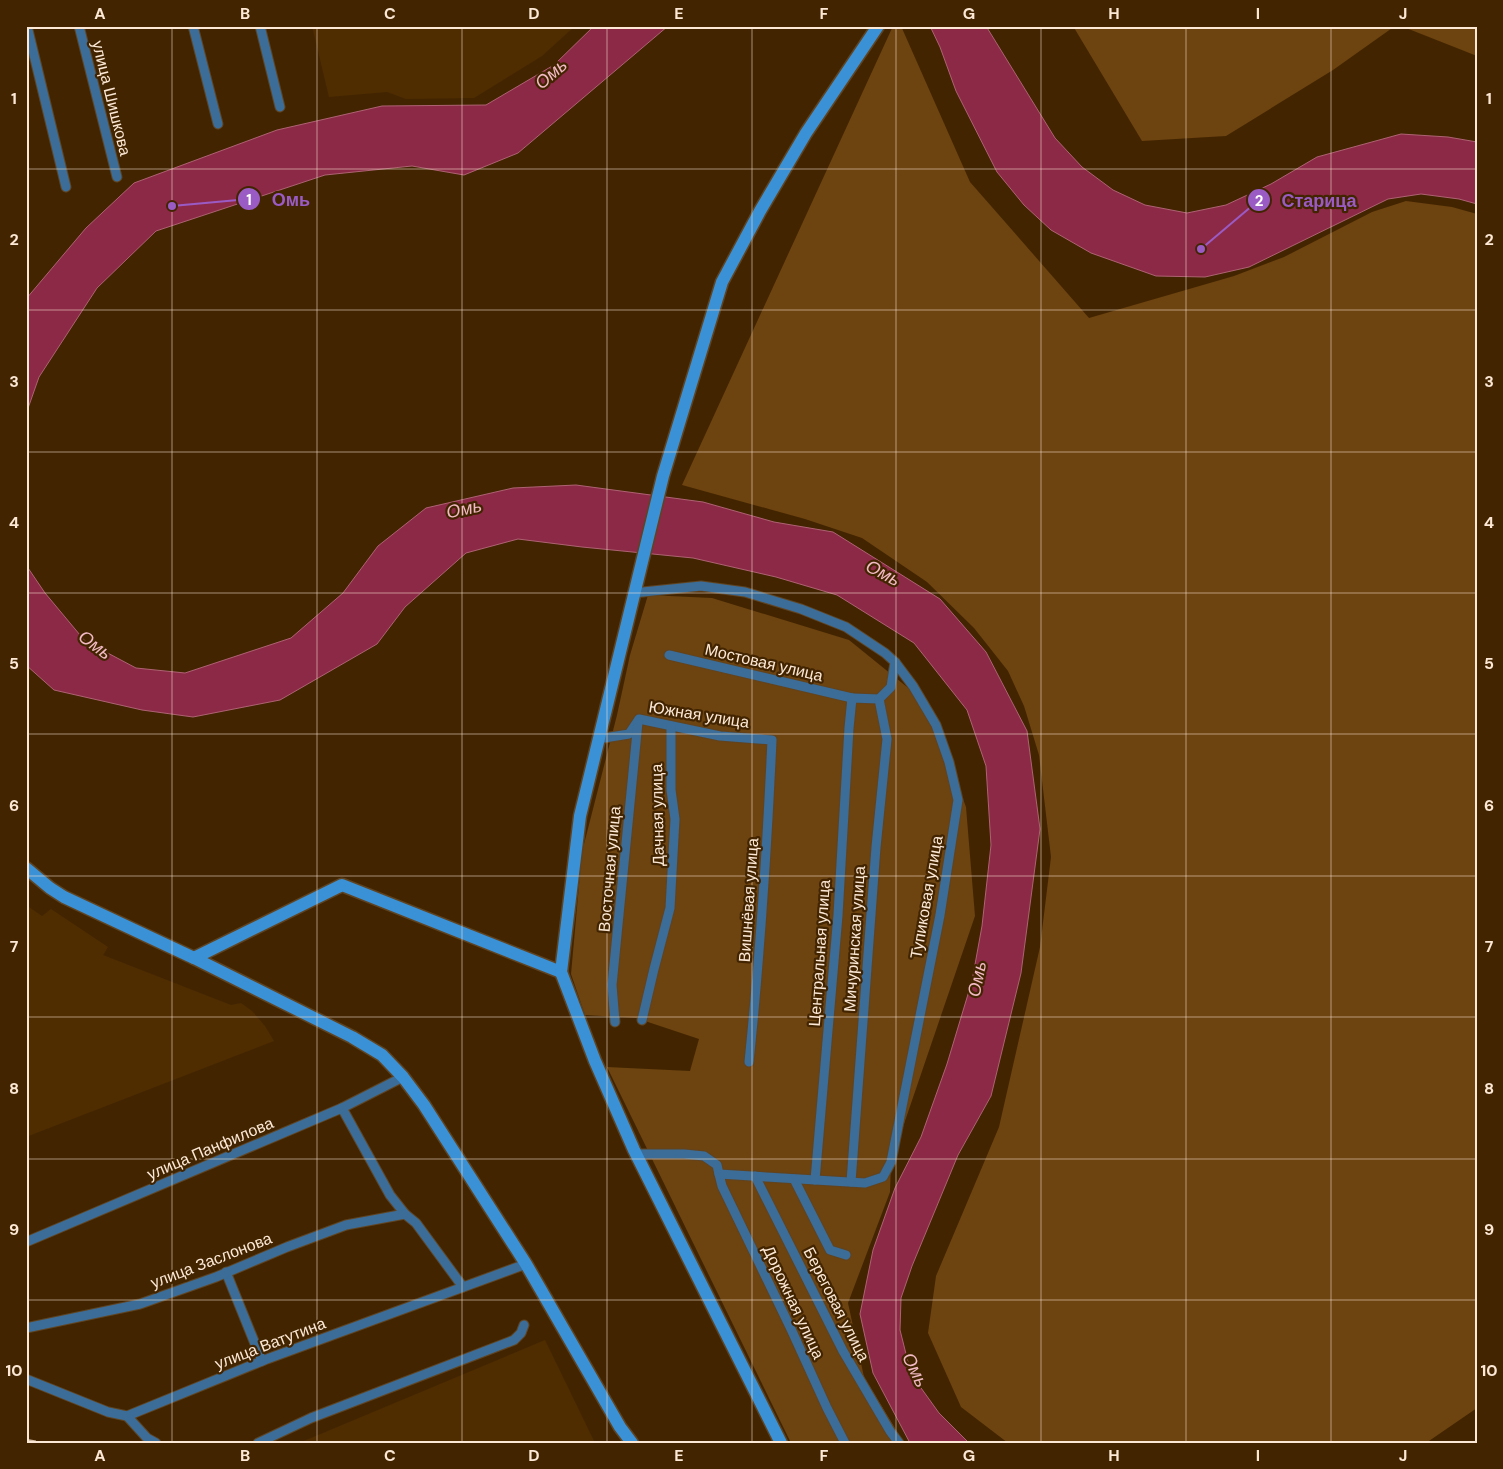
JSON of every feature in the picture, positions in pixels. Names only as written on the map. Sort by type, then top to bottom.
[{"type":"main road","points":[[781,1443],[636,1154],[594,1062],[561,972],[580,816],[663,476],[722,282],[760,211],[806,133],[878,26]]},
{"type":"main road","points":[[26,868],[43,883],[64,897],[194,958],[352,1037],[382,1055],[403,1077],[424,1105],[526,1264],[620,1427],[632,1443]]},
{"type":"main road","points":[[194,958],[342,885],[561,972]]},
{"type":"street","points":[[27,26],[66,187]]},
{"type":"street","name":"улица Шишкова","points":[[79,26],[117,177]]},
{"type":"street","points":[[192,26],[218,124]]},
{"type":"street","points":[[260,26],[280,107]]},
{"type":"street","name":"Тупиковая улица","points":[[634,590],[701,586],[745,592],[801,609],[846,628],[885,653],[895,662],[913,686],[936,725],[949,762],[958,800],[940,915],[891,1162],[883,1177],[866,1183],[851,1182]]},
{"type":"street","name":"Мостовая улица","points":[[670,655],[852,698],[879,699]]},
{"type":"street","points":[[879,699],[891,687],[895,662]]},
{"type":"street","name":"Центральная улица","points":[[815,1180],[838,914],[852,698]]},
{"type":"street","name":"Мичуринская улица","points":[[851,1182],[876,847],[887,739],[879,699]]},
{"type":"street","name":"Южная улица","points":[[598,739],[629,734],[639,720],[720,736],[772,740]]},
{"type":"street","name":"Восточная улица","points":[[615,1022],[612,985],[639,720]]},
{"type":"street","name":"Дачная улица","points":[[642,1020],[670,908],[675,819],[671,790],[671,726]]},
{"type":"street","name":"Вишнёвая улица","points":[[749,1062],[758,976],[772,740]]},
{"type":"street","name":"улица Панфилова","points":[[26,1242],[342,1108],[403,1077]]},
{"type":"street","points":[[342,1108],[390,1195],[405,1214],[416,1223],[463,1287]]},
{"type":"street","name":"Дорожная улица","points":[[636,1154],[704,1156],[717,1165],[722,1186],[845,1443]]},
{"type":"street","points":[[718,1174],[851,1182]]},
{"type":"street","name":"Береговая улица","points":[[755,1176],[843,1351],[899,1443]]},
{"type":"street","points":[[794,1179],[830,1250],[846,1255]]},
{"type":"street","name":"улица Заслонова","points":[[26,1328],[140,1304],[346,1224],[405,1214]]},
{"type":"street","name":"улица Ватутина","points":[[127,1416],[262,1361],[526,1264]]},
{"type":"street","points":[[226,1272],[262,1361]]},
{"type":"street","points":[[258,1443],[311,1418],[514,1340],[521,1333],[524,1325]]},
{"type":"street","points":[[26,1379],[108,1412],[127,1416],[147,1438],[156,1443]]},
{"type":"shaded area","points":[[312,26],[575,26],[542,56],[474,98],[406,99],[387,92],[329,97]]},
{"type":"shaded area","points":[[893,26],[901,26],[970,182],[1089,318],[1234,276],[1284,257],[1372,212],[1406,201],[1452,207],[1477,214],[1477,1408],[1426,1443],[1008,1443],[961,1407],[928,1333],[936,1276],[999,1127],[1040,947],[1051,857],[1039,755],[1024,706],[1008,671],[974,628],[927,582],[862,538],[805,519],[682,485]]},
{"type":"shaded area","points":[[1073,26],[1395,26],[1333,70],[1226,136],[1142,141]]},
{"type":"shaded area","points":[[1401,26],[1477,26],[1477,56]]},
{"type":"shaded area","points":[[648,595],[712,598],[849,640],[928,704],[966,807],[975,916],[891,1162],[890,1192],[848,1303],[864,1377],[904,1443],[791,1443],[607,1067],[690,1071],[699,1039],[636,1018],[585,1015],[571,974],[582,852],[617,715],[630,655]]},
{"type":"shaded area","points":[[26,905],[42,916],[51,909],[108,947],[103,955],[231,1005],[241,1003],[252,1011],[265,1026],[274,1041],[26,1137]]},
{"type":"shaded area","points":[[545,1340],[595,1443],[299,1443]]},
{"type":"water","name":"Омь","points":[[594,26],[668,26],[518,153],[464,175],[412,166],[325,175],[156,231],[97,288],[39,377],[26,414],[26,299],[86,228],[134,183],[277,130],[382,106],[486,105],[554,65]]},
{"type":"water","points":[[930,26],[986,26],[1055,138],[1082,167],[1113,190],[1145,205],[1187,213],[1226,205],[1271,184],[1317,157],[1401,134],[1448,137],[1477,142],[1477,204],[1459,199],[1421,194],[1388,199],[1249,267],[1205,277],[1156,276],[1091,253],[1051,230],[1024,205],[997,172],[956,91]]},
{"type":"water","name":"Омь","points":[[576,485],[703,502],[774,522],[833,532],[940,599],[986,652],[1027,731],[1040,829],[1021,973],[991,1096],[958,1155],[912,1266],[901,1298],[900,1330],[911,1374],[939,1413],[969,1443],[910,1443],[873,1373],[860,1314],[873,1250],[895,1188],[921,1137],[947,1064],[972,981],[982,926],[991,845],[986,766],[967,710],[914,643],[837,595],[776,577],[693,558],[518,539],[466,553],[405,607],[377,644],[280,700],[193,717],[142,710],[54,690],[26,665],[26,565],[45,593],[85,641],[136,668],[185,673],[291,638],[343,593],[378,546],[426,508],[513,488]]},
{"type":"railway","points":[[26,1440],[42,1443]]},
{"type":"place","name":"Омь","points":[[172,206]]},
{"type":"place","name":"Старица","points":[[1201,249]]}]
